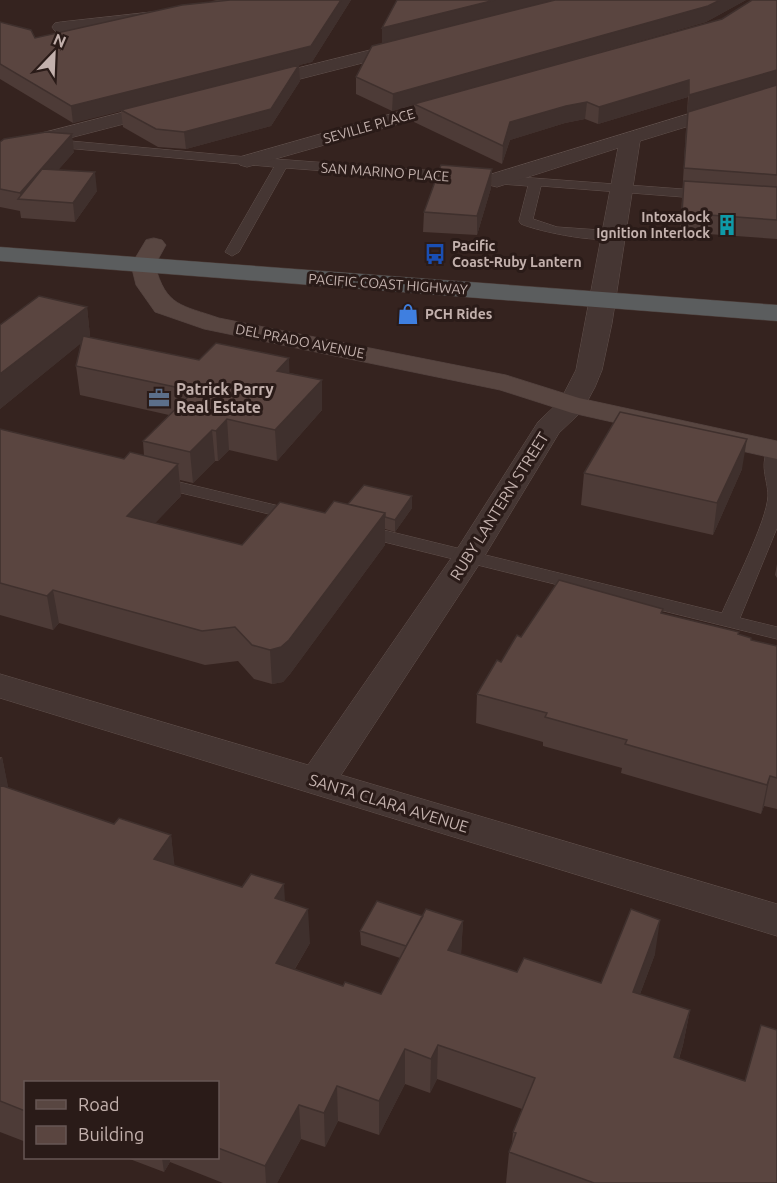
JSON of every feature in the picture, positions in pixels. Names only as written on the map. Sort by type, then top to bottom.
[{"type":"highway","name":"PACIFIC COAST HIGHWAY","points":[[0,235],[148,255],[604,290],[777,293]]},
{"type":"highway","name":"PACIFIC COAST HIGHWAY","points":[[0,254],[148,255],[232,252],[604,290],[777,313]]},
{"type":"main road","name":"DEL PRADO AVENUE","points":[[148,255],[148,285],[164,307],[213,324],[577,396],[777,443]]},
{"type":"street","points":[[61,27],[173,15]]},
{"type":"street","points":[[236,90],[426,34],[248,70]]},
{"type":"street","points":[[10,129],[168,90]]},
{"type":"street","points":[[497,180],[777,93]]},
{"type":"street","name":"SEVILLE PLACE","points":[[247,161],[474,96]]},
{"type":"street","points":[[0,150],[190,101]]},
{"type":"street","name":"RUBY LANTERN STREET","points":[[318,781],[468,557],[548,428],[577,396],[589,370],[630,137]]},
{"type":"street","name":"SANTA CLARA AVENUE","points":[[0,686],[777,920]]},
{"type":"lane","name":"SAN MARINO PLACE","points":[[30,142],[282,164],[718,196]]},
{"type":"lane","points":[[232,252],[282,164]]},
{"type":"lane","points":[[535,183],[526,221],[534,226],[545,228],[614,234]]},
{"type":"lane","points":[[729,621],[774,513],[777,495],[772,475],[777,443]]},
{"type":"lane","points":[[139,478],[313,520]]},
{"type":"lane","points":[[336,525],[777,633]]},
{"type":"building","points":[[230,0],[341,0],[311,46],[71,106],[0,64],[0,22],[31,30],[35,38],[182,5]]},
{"type":"building","points":[[397,0],[495,0],[382,28]]},
{"type":"building","points":[[555,0],[720,0],[708,6],[393,94],[356,77],[372,46]]},
{"type":"building","points":[[752,0],[777,0],[777,70],[689,95],[689,80],[599,107],[587,102],[566,106],[510,122],[503,146],[414,104],[722,19]]},
{"type":"building","points":[[299,65],[271,109],[184,132],[156,129],[121,110]]},
{"type":"building","points":[[777,85],[777,175],[684,168],[688,112]]},
{"type":"building","points":[[46,132],[72,134],[20,193],[0,189],[0,142],[4,139]]},
{"type":"building","points":[[441,165],[492,169],[477,216],[424,212]]},
{"type":"building","points":[[42,169],[95,172],[73,203],[18,199]]},
{"type":"building","points":[[684,181],[777,187],[777,220],[682,213]]},
{"type":"building","points":[[39,296],[87,307],[0,374],[0,325]]},
{"type":"building","points":[[83,336],[199,360],[216,343],[289,358],[277,371],[322,380],[275,430],[227,419],[190,452],[143,441],[194,391],[76,366]]},
{"type":"building","points":[[620,412],[747,439],[717,503],[584,473]]},
{"type":"building","points":[[0,429],[124,459],[130,452],[178,464],[127,516],[242,545],[280,502],[325,513],[334,501],[385,513],[289,640],[281,647],[270,650],[252,645],[235,627],[202,631],[53,590],[47,596],[0,583]]},
{"type":"building","points":[[364,485],[412,496],[395,520],[385,517],[385,513],[348,504]]},
{"type":"building","points":[[559,580],[663,609],[661,613],[739,632],[738,634],[751,638],[751,640],[777,646],[777,778],[770,776],[767,785],[625,744],[627,740],[545,717],[547,713],[477,694],[497,660],[501,662],[517,635],[521,637]]},
{"type":"building","points":[[0,785],[114,824],[119,818],[171,835],[154,859],[242,887],[251,874],[284,884],[275,898],[308,909],[276,963],[343,986],[345,982],[381,994],[426,909],[463,921],[448,950],[517,972],[524,958],[601,983],[631,909],[660,920],[633,992],[690,1010],[674,1057],[745,1081],[761,1025],[777,1030],[777,1183],[594,1183],[509,1152],[516,1133],[513,1132],[535,1078],[438,1045],[431,1059],[405,1049],[379,1101],[337,1086],[324,1113],[299,1105],[265,1166],[219,1148],[219,1081],[24,1081],[24,1111],[0,1101]]},
{"type":"building","points":[[377,901],[423,916],[406,946],[360,931]]},
{"type":"place","name":"Intoxalock Ignition Interlock","points":[[727,225]]},
{"type":"place","name":"Pacific Coast-Ruby Lantern","points":[[435,254]]},
{"type":"place","name":"PCH Rides","points":[[408,314]]},
{"type":"place","name":"Patrick Parry Real Estate","points":[[159,398]]}]
